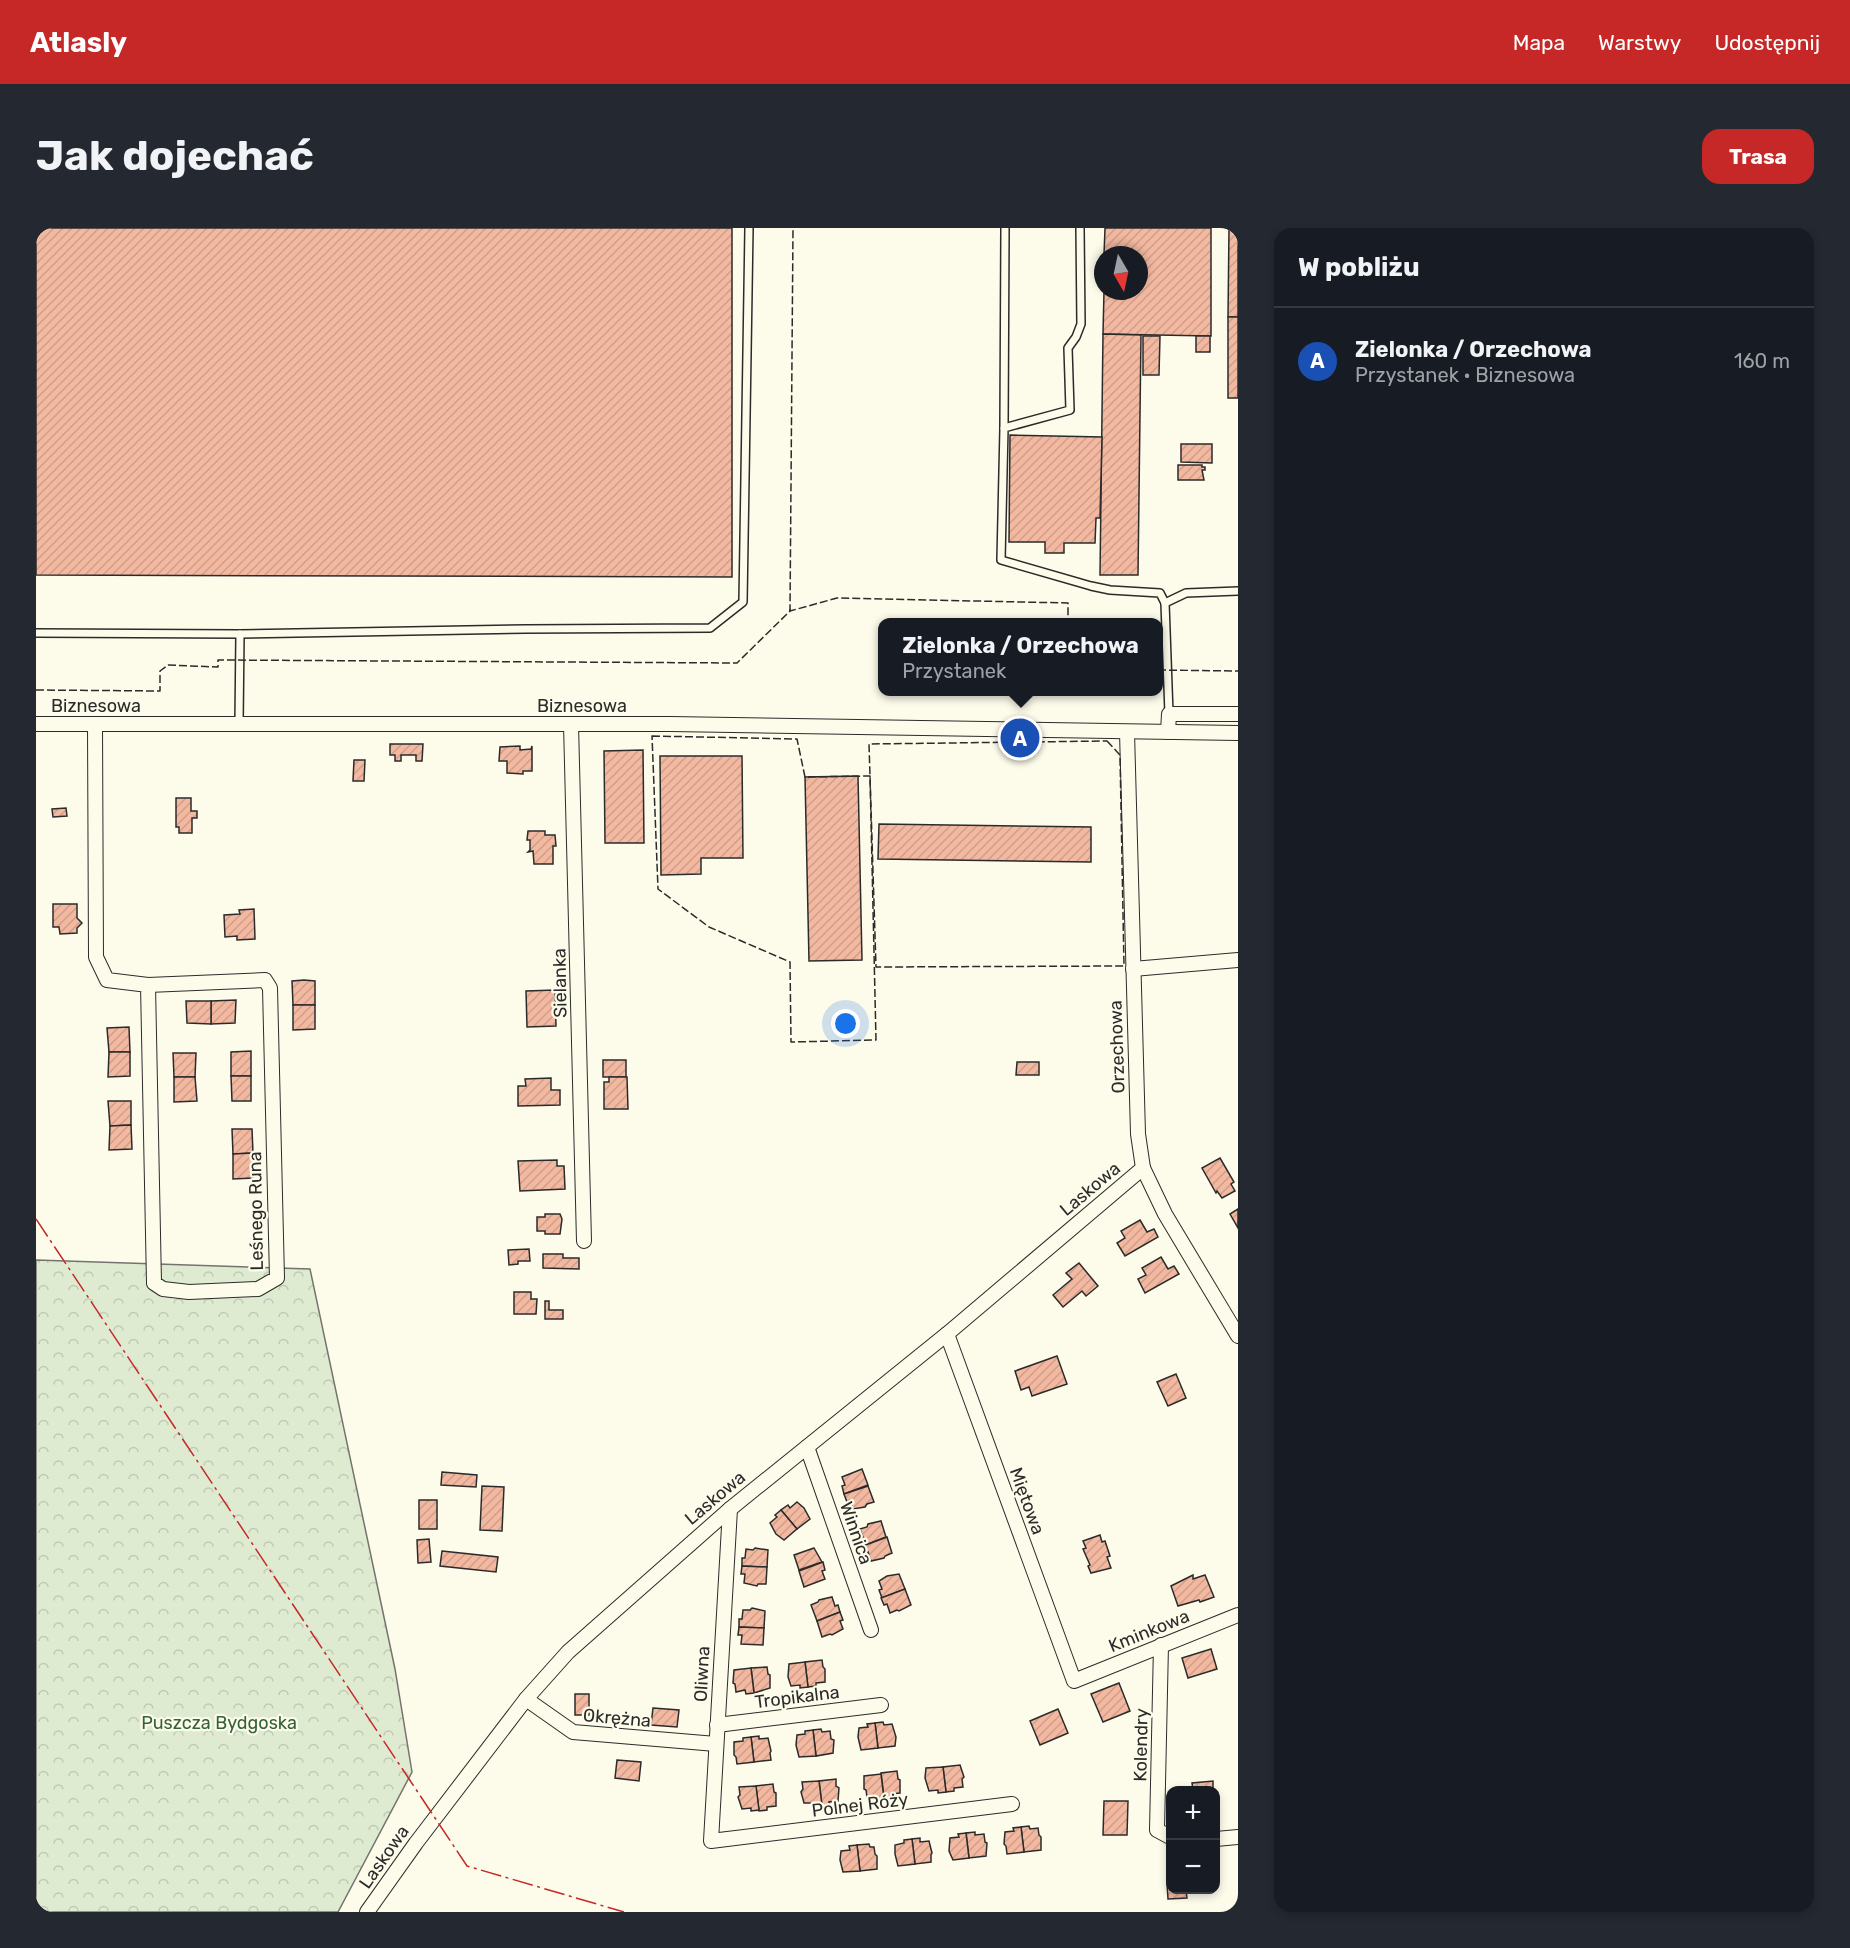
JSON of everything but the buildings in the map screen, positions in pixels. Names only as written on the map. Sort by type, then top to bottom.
[{"type":"street","points":[[1168,732],[1169,714],[1238,714]]},
{"type":"street","name":"Biznesowa","points":[[36,724],[571,724],[1238,733]]},
{"type":"street","name":"Sielanka","points":[[571,724],[584,1241]]},
{"type":"street","name":"Leśnego Runa","points":[[96,725],[96,957],[107,980],[148,985],[265,980],[270,988],[277,1278],[258,1289],[189,1292],[163,1289],[153,1283],[148,985]]},
{"type":"street","name":"Orzechowa","points":[[1127,732],[1138,1134],[1143,1168],[1165,1214],[1238,1336]]},
{"type":"street","points":[[1133,969],[1238,960]]},
{"type":"street","name":"Laskowa","points":[[367,1912],[416,1843],[526,1700],[568,1652],[730,1509],[947,1334],[1143,1168]]},
{"type":"street","name":"Miętowa","points":[[947,1334],[1074,1681]]},
{"type":"street","name":"Winnica","points":[[807,1447],[871,1630]]},
{"type":"street","name":"Oliwna","points":[[711,1841],[730,1509]]},
{"type":"street","name":"Kminkowa","points":[[1074,1681],[1238,1615]]},
{"type":"street","name":"Kolendry","points":[[1161,1645],[1157,1830],[1166,1835]]},
{"type":"street","name":"Okrężna","points":[[526,1700],[573,1732],[716,1744]]},
{"type":"street","name":"Tropikalna","points":[[717,1725],[881,1705]]},
{"type":"street","name":"Polnej Róży","points":[[711,1841],[1012,1804]]},
{"type":"street","points":[[1220,1839],[1238,1837]]},
{"type":"lane","points":[[36,633],[240,634],[710,628],[743,602],[749,228]]},
{"type":"lane","points":[[1005,228],[1001,560],[1090,586],[1110,590],[1160,593],[1165,603],[1169,714]]},
{"type":"lane","points":[[1004,428],[1070,410],[1068,348],[1081,324],[1080,228]]},
{"type":"lane","points":[[1165,603],[1186,593],[1238,591]]},
{"type":"lane","points":[[239,723],[240,634]]},
{"type":"green space","name":"Puszcza Bydgoska","points":[[36,1260],[310,1269],[395,1669],[412,1772],[338,1912],[36,1912]]},
{"type":"fence","points":[[36,690],[160,691],[160,671],[168,665],[218,667],[218,660],[737,663],[790,611],[793,228]]},
{"type":"fence","points":[[790,609],[790,611],[837,598],[1068,603],[1068,618]]},
{"type":"fence","points":[[1163,670],[1238,671]]},
{"type":"fence","points":[[652,736],[797,739],[805,777],[870,776],[876,1040],[791,1042],[790,962],[709,927],[658,889],[652,736]]},
{"type":"fence","points":[[1107,741],[1120,755],[1124,966],[876,967],[869,744],[1107,741]]},
{"type":"power","points":[[36,1219],[467,1866],[624,1912]]},
{"type":"place","name":"Zielonka / Orzechowa","points":[[1020,738]]}]
